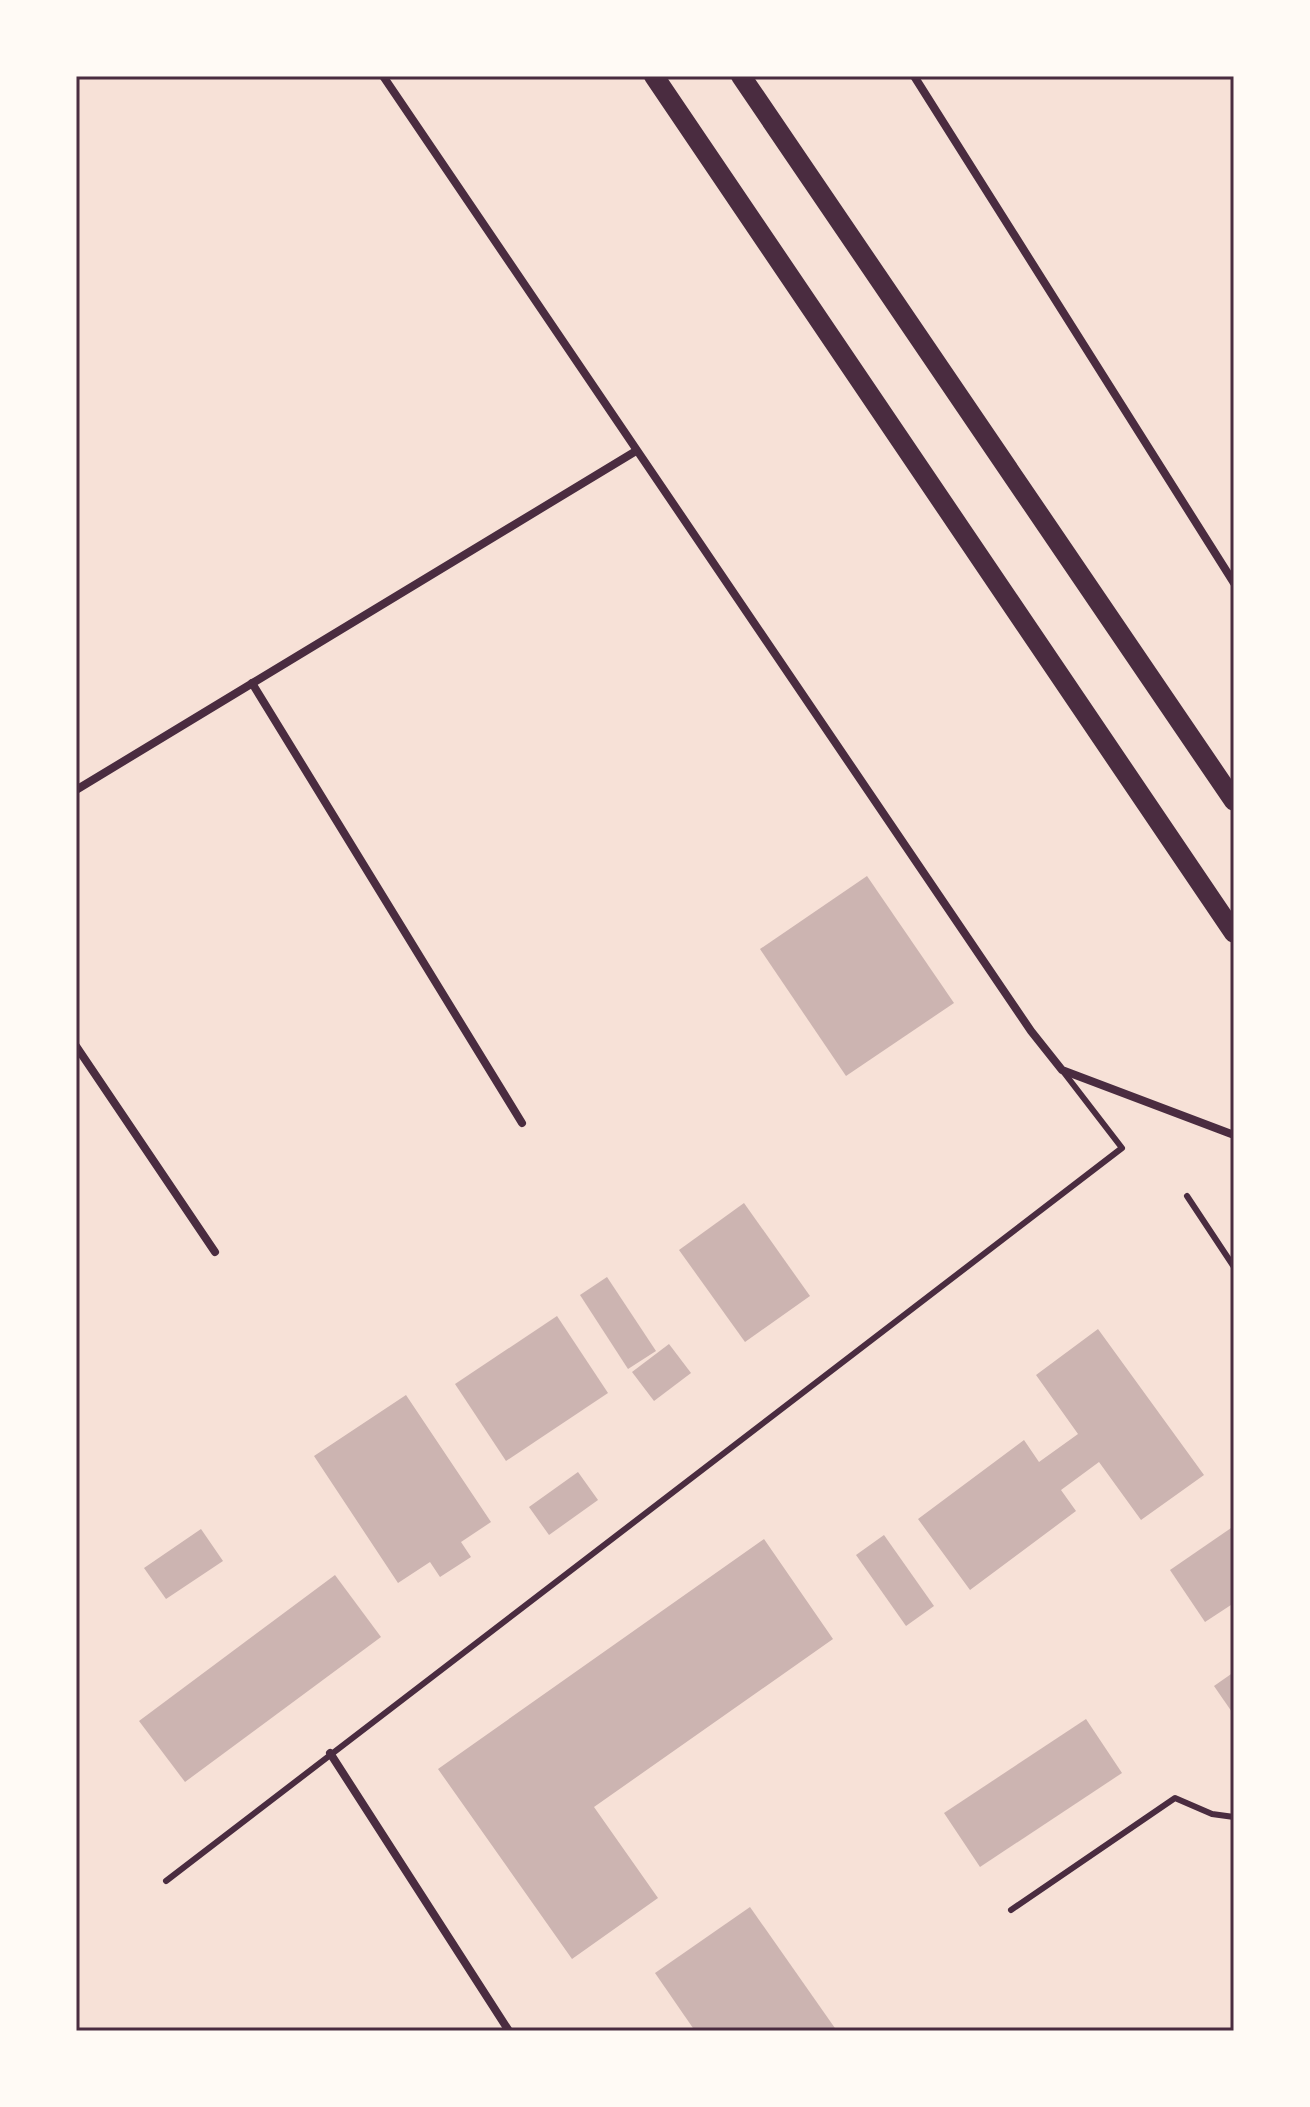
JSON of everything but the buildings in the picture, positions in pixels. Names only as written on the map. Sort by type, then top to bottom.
[{"type":"main road","points":[[654,76],[1234,933]]},
{"type":"main road","points":[[741,76],[1234,801]]},
{"type":"street","points":[[383,76],[1031,1031],[1062,1070],[1234,1135]]},
{"type":"street","points":[[914,76],[1234,583]]},
{"type":"street","points":[[76,790],[636,451]]},
{"type":"street","points":[[252,683],[522,1123]]},
{"type":"street","points":[[76,1046],[215,1252]]},
{"type":"street","points":[[330,1753],[509,2031]]},
{"type":"lane","points":[[166,1881],[1122,1148],[1062,1070]]},
{"type":"lane","points":[[1187,1196],[1234,1267]]},
{"type":"lane","points":[[1011,1910],[1175,1798],[1212,1814],[1234,1817]]}]
